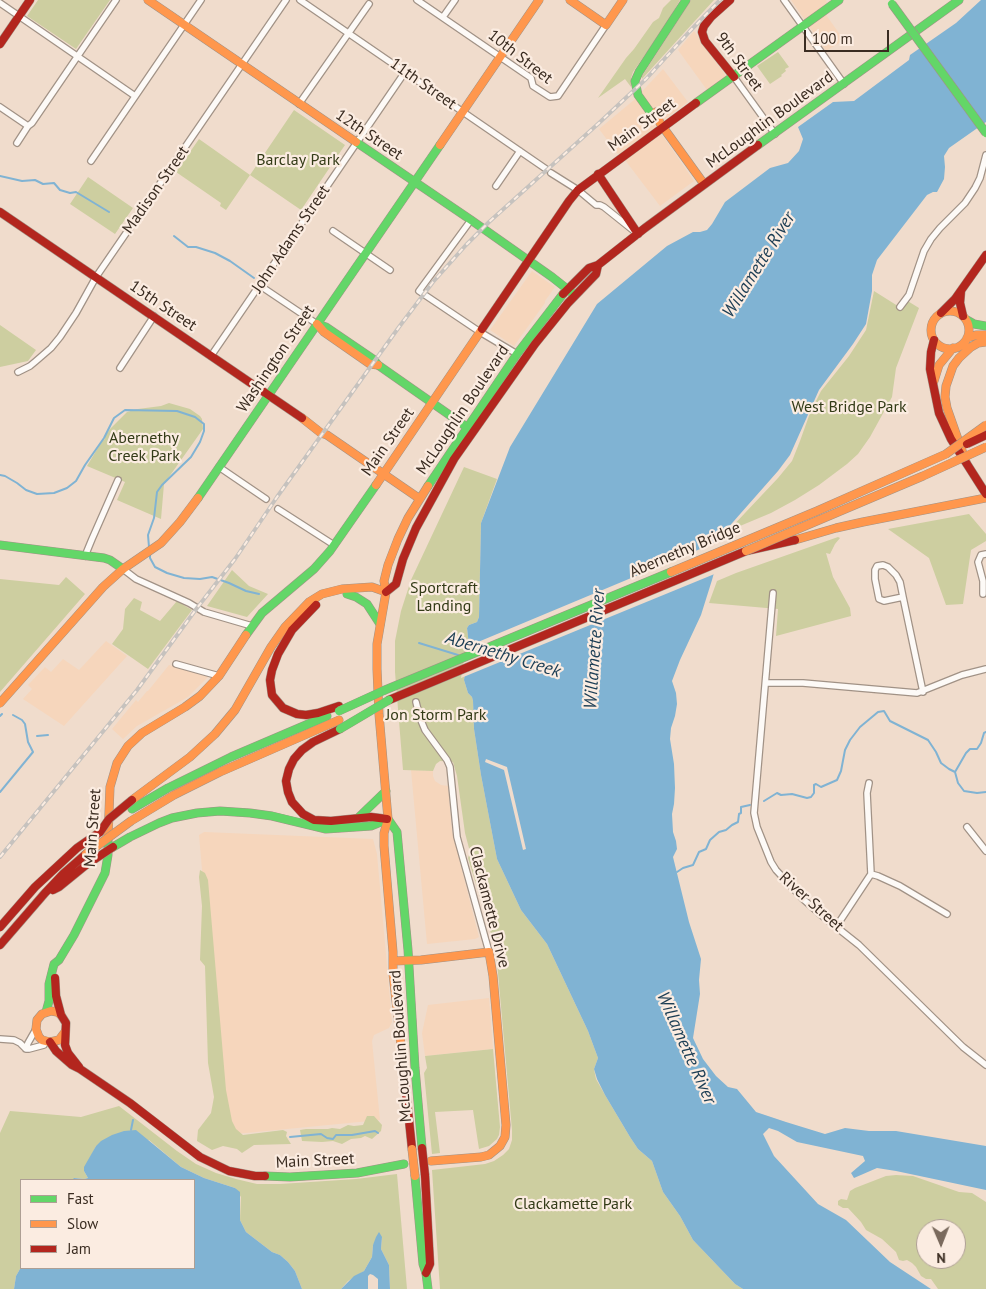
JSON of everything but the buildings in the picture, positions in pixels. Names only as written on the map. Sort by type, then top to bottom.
[{"type":"main road","points":[[0,44],[30,0]]},
{"type":"main road","name":"12th Street","points":[[148,0],[529,260],[575,295]]},
{"type":"main road","name":"Washington Street","points":[[0,703],[92,598],[112,578],[161,543],[177,527],[539,0]]},
{"type":"main road","points":[[570,0],[606,25],[623,0]]},
{"type":"main road","points":[[686,0],[637,76],[635,83],[637,90],[641,92],[663,127],[704,184]]},
{"type":"main road","name":"9th Street","points":[[730,0],[710,17],[702,30],[702,34],[705,41],[734,76]]},
{"type":"main road","name":"Main Street","points":[[404,1164],[357,1173],[299,1177],[263,1177],[230,1171],[200,1157],[130,1103],[80,1069],[72,1066],[48,1042],[39,1037],[36,1024],[39,1017],[46,1012],[49,1002],[51,973],[54,964],[59,960],[105,873],[108,855],[110,787],[117,763],[124,750],[138,736],[195,700],[209,687],[219,676],[252,626],[268,607],[314,569],[334,545],[578,190],[839,0]]},
{"type":"main road","name":"McLoughlin Boulevard","points":[[386,592],[396,584],[409,543],[431,499],[470,430],[517,354],[568,289],[589,268],[598,265],[704,184],[959,0]]},
{"type":"main road","points":[[891,2],[986,133]]},
{"type":"main road","points":[[598,174],[638,234]]},
{"type":"main road","name":"15th Street","points":[[0,212],[268,395],[310,423],[323,429],[328,435],[420,499]]},
{"type":"main road","points":[[985,256],[955,299],[933,322],[931,328],[934,340],[930,369],[942,420],[986,494]]},
{"type":"main road","name":"McLoughlin Boulevard","points":[[428,1289],[426,1273],[422,1264],[415,1176],[395,989],[384,846],[384,833],[388,820],[378,685],[378,644],[386,592],[384,581],[390,559],[408,518],[420,499],[535,344],[575,295],[596,274],[598,265]]},
{"type":"main road","points":[[961,290],[960,303],[969,326],[968,338]]},
{"type":"main road","points":[[940,313],[946,311],[958,312],[974,324],[986,326]]},
{"type":"main road","points":[[317,324],[324,332],[370,364],[378,366],[470,430]]},
{"type":"main road","points":[[934,340],[942,347],[953,348],[959,347],[968,338],[976,335],[986,336]]},
{"type":"main road","points":[[966,462],[947,408],[946,386],[953,366],[959,358],[971,347],[978,343],[986,342]]},
{"type":"main road","points":[[934,384],[939,365],[953,348]]},
{"type":"main road","points":[[946,454],[986,424]]},
{"type":"main road","name":"Abernethy Bridge","points":[[339,708],[817,511],[986,435]]},
{"type":"main road","name":"Abernethy Bridge","points":[[0,945],[45,893],[86,854],[131,821],[174,795],[220,772],[339,720],[746,551],[923,476],[986,447]]},
{"type":"main road","points":[[746,551],[805,538],[862,522],[986,498]]},
{"type":"main road","points":[[0,545],[107,559],[123,570]]},
{"type":"main road","points":[[0,927],[35,887],[72,852],[100,832],[215,734],[235,710],[271,647],[285,627],[309,602],[322,594],[342,588],[372,587],[386,592]]},
{"type":"main road","points":[[339,708],[306,715],[289,712],[283,708],[272,695],[270,680],[278,654],[292,630],[319,602],[334,596],[347,594],[386,592]]},
{"type":"main road","points":[[347,594],[367,604],[380,624]]},
{"type":"main road","points":[[388,820],[371,817],[324,821],[314,820],[298,810],[292,802],[288,792],[287,774],[297,754],[313,742],[389,700]]},
{"type":"main road","points":[[132,804],[339,708]]},
{"type":"main road","points":[[358,818],[386,791]]},
{"type":"main road","points":[[45,893],[59,887],[86,865],[130,837],[172,818],[197,813],[235,811],[262,814],[326,829],[371,826],[388,820]]},
{"type":"main road","name":"McLoughlin Boulevard","points":[[388,820],[397,832],[408,950],[414,1067],[425,1175],[430,1264],[426,1273]]},
{"type":"main road","points":[[393,961],[421,960],[489,952]]},
{"type":"main road","name":"Clackamette Drive","points":[[430,1161],[481,1157],[492,1153],[502,1143],[506,1134],[493,976],[489,952]]},
{"type":"main road","name":"Main Street","points":[[59,960],[55,992],[61,1015],[66,1023],[65,1045],[80,1069]]},
{"type":"main road","points":[[46,1012],[57,1012],[61,1015]]},
{"type":"main road","points":[[48,1042],[59,1040],[65,1032]]},
{"type":"street","points":[[18,143],[116,0]]},
{"type":"street","points":[[91,161],[201,0]]},
{"type":"street","name":"Madison Street","points":[[18,372],[30,366],[54,344],[76,313],[96,277],[286,0]]},
{"type":"street","name":"11th Street","points":[[300,0],[596,204],[604,207],[638,234]]},
{"type":"street","name":"10th Street","points":[[417,0],[531,78],[533,86],[550,96],[558,96],[606,25]]},
{"type":"street","points":[[443,17],[455,0]]},
{"type":"street","points":[[784,0],[844,84]]},
{"type":"street","points":[[0,3],[135,96]]},
{"type":"street","points":[[299,104],[369,4]]},
{"type":"street","name":"John Adams Street","points":[[211,356],[405,72]]},
{"type":"street","name":"9th Street","points":[[734,76],[776,133]]},
{"type":"street","points":[[0,107],[28,126]]},
{"type":"street","points":[[496,186],[520,151]]},
{"type":"street","points":[[900,307],[909,295],[924,251],[931,239],[965,203],[975,188],[980,178],[986,155]]},
{"type":"street","points":[[470,220],[420,291],[480,332],[517,354]]},
{"type":"street","points":[[333,231],[390,270]]},
{"type":"street","points":[[259,285],[317,324]]},
{"type":"street","points":[[120,368],[154,316]]},
{"type":"street","points":[[219,467],[266,499]]},
{"type":"street","points":[[85,556],[118,480]]},
{"type":"street","points":[[278,509],[334,545]]},
{"type":"street","points":[[983,594],[983,581],[978,562],[981,555],[986,554]]},
{"type":"street","points":[[903,597],[884,601],[879,599],[875,573],[879,565],[885,565],[896,575],[900,582],[923,692]]},
{"type":"street","points":[[123,570],[190,603],[204,612],[252,626]]},
{"type":"street","name":"River Street","points":[[773,593],[754,813],[771,862],[802,899],[866,950],[963,1047],[986,1066]]},
{"type":"street","points":[[176,664],[219,676]]},
{"type":"street","points":[[766,683],[803,683],[917,693],[951,679],[986,668]]},
{"type":"street","name":"Clackamette Drive","points":[[416,702],[425,730],[447,760],[451,771],[457,837],[489,952]]},
{"type":"street","points":[[836,926],[872,874],[867,792],[869,783]]},
{"type":"street","points":[[967,828],[986,851]]},
{"type":"street","points":[[872,874],[900,886],[947,914]]},
{"type":"street","points":[[26,1049],[36,1029]]},
{"type":"street","points":[[0,1039],[14,1040],[26,1049]]},
{"type":"street","points":[[26,1049],[39,1047],[48,1042]]},
{"type":"shaded area","points":[[791,0],[826,0],[827,3],[821,8],[844,40],[826,51]]},
{"type":"shaded area","points":[[694,31],[726,76],[707,90],[678,50]]},
{"type":"shaded area","points":[[663,69],[688,102],[656,126],[694,181],[660,206],[599,129],[634,100]]},
{"type":"shaded area","points":[[532,271],[555,287],[514,346],[490,330]]},
{"type":"shaded area","points":[[106,641],[127,656],[64,726],[23,699],[32,689],[28,685],[45,667],[51,672],[63,659],[79,670]]},
{"type":"shaded area","points":[[169,665],[209,676],[188,697],[137,726],[123,739],[112,729],[136,700],[138,702],[148,691]]},
{"type":"shaded area","points":[[411,770],[433,771],[435,781],[441,785],[448,786],[452,831],[479,937],[475,939],[427,944]]},
{"type":"shaded area","points":[[204,832],[373,839],[377,854],[392,1022],[389,1028],[374,1035],[372,1041],[380,1120],[225,1135],[199,835]]},
{"type":"shaded area","points":[[489,998],[493,1049],[425,1056],[422,1033],[428,1005]]},
{"type":"green space","points":[[38,0],[110,0],[76,49],[27,16]]},
{"type":"green space","points":[[671,0],[680,0],[667,23],[633,72],[631,87],[625,79],[598,98],[653,22],[659,18],[663,8]]},
{"type":"green space","points":[[691,0],[714,0],[642,79],[642,76]]},
{"type":"green space","points":[[778,52],[789,67],[785,69],[786,71],[782,76],[770,84],[757,66]]},
{"type":"green space","name":"Barclay Park","points":[[294,110],[345,145],[301,210],[250,175]]},
{"type":"green space","points":[[199,139],[250,175],[226,210],[220,206],[221,203],[176,172]]},
{"type":"green space","points":[[88,177],[133,208],[115,234],[70,204]]},
{"type":"green space","name":"West Bridge Park","points":[[874,291],[901,308],[906,300],[919,308],[896,368],[892,397],[870,437],[858,454],[819,485],[771,513],[728,531],[792,461],[810,413],[821,391],[849,356],[866,330]]},
{"type":"green space","points":[[0,325],[36,350],[28,361],[0,367]]},
{"type":"green space","name":"Abernethy Creek Park","points":[[169,403],[190,409],[200,416],[203,429],[164,484],[161,519],[117,500],[125,482],[87,466],[110,429],[127,412]]},
{"type":"green space","name":"Clackamette Park","points":[[464,467],[497,479],[481,523],[479,617],[477,622],[469,625],[467,628],[469,645],[464,680],[473,701],[474,729],[497,859],[521,910],[547,944],[588,1031],[598,1058],[594,1069],[596,1079],[605,1095],[638,1149],[652,1161],[663,1192],[680,1216],[693,1240],[735,1284],[743,1289],[440,1289],[432,1170],[485,1164],[494,1161],[509,1149],[512,1140],[497,962],[493,940],[468,858],[470,852],[465,833],[457,776],[453,762],[440,761],[436,764],[433,771],[403,770],[395,672],[395,641],[401,611],[411,580]]},
{"type":"green space","points":[[969,514],[986,534],[986,541],[971,550],[963,604],[946,605],[929,558],[888,529]]},
{"type":"green space","points":[[838,537],[840,538],[830,554],[826,553],[833,577],[850,608],[851,616],[776,636],[778,609],[709,603],[717,581]]},
{"type":"green space","points":[[232,570],[249,586],[268,594],[247,617],[207,606]]},
{"type":"green space","points":[[66,577],[85,594],[0,692],[0,579],[59,585]]},
{"type":"green space","points":[[134,598],[142,602],[140,610],[160,621],[177,601],[192,610],[148,669],[112,644],[123,629],[125,609]]},
{"type":"green space","points":[[200,870],[205,873],[208,880],[226,1090],[232,1121],[236,1129],[243,1135],[283,1130],[287,1132],[286,1136],[291,1144],[254,1145],[242,1153],[237,1149],[223,1146],[212,1150],[197,1141],[198,1130],[211,1113],[214,1097],[208,1063],[205,966],[200,960],[202,906]]},
{"type":"green space","points":[[493,1049],[500,1127],[497,1139],[489,1146],[479,1149],[473,1110],[435,1112],[440,1153],[432,1154],[424,1073],[427,1068],[425,1056]]},
{"type":"green space","points":[[119,1106],[196,1164],[216,1173],[257,1184],[356,1179],[397,1174],[407,1289],[390,1289],[389,1265],[381,1249],[382,1237],[373,1245],[372,1257],[364,1271],[348,1281],[341,1289],[302,1289],[295,1271],[288,1262],[246,1232],[240,1220],[241,1197],[235,1188],[204,1178],[181,1167],[149,1140],[96,1146],[84,1171],[88,1178],[20,1179],[20,1269],[16,1276],[14,1289],[0,1289],[0,1133],[10,1111],[81,1117]]},
{"type":"green space","points":[[367,1116],[374,1116],[382,1125],[381,1131],[372,1139],[365,1136],[351,1139],[342,1144],[333,1141],[302,1141],[300,1130],[340,1129],[348,1125],[363,1125]]},
{"type":"green space","points":[[886,1176],[913,1176],[959,1192],[972,1193],[986,1202],[986,1289],[938,1289],[931,1279],[921,1276],[917,1269],[966,1269],[966,1219],[916,1219],[916,1267],[907,1260],[899,1260],[896,1252],[882,1239],[866,1230],[848,1208],[838,1205],[838,1201],[841,1199],[847,1200],[850,1191]]},
{"type":"water","name":"Willamette River","points":[[981,0],[986,0],[986,122],[949,148],[944,156],[944,179],[937,192],[927,195],[877,260],[872,275],[872,291],[866,324],[819,390],[790,455],[726,530],[701,615],[672,681],[677,704],[670,739],[675,788],[672,814],[673,832],[677,849],[673,857],[689,922],[701,959],[700,994],[693,1038],[703,1059],[716,1076],[728,1087],[737,1089],[756,1112],[825,1134],[845,1128],[869,1131],[896,1131],[986,1146],[986,1190],[877,1168],[854,1178],[851,1173],[865,1161],[863,1156],[797,1142],[769,1128],[763,1134],[774,1156],[818,1204],[846,1220],[890,1262],[931,1289],[743,1289],[735,1284],[693,1240],[680,1216],[663,1192],[652,1161],[638,1149],[605,1095],[594,1069],[598,1058],[588,1031],[547,944],[521,910],[497,859],[474,729],[473,701],[464,680],[469,645],[467,628],[469,625],[477,622],[479,617],[481,523],[510,447],[597,304],[667,246],[693,232],[707,230],[725,202],[770,168],[788,163],[799,151],[803,139],[798,127],[833,102],[854,101],[909,60],[910,55],[956,23]]},
{"type":"water","points":[[136,1130],[181,1167],[204,1178],[235,1188],[240,1192],[240,1220],[246,1232],[288,1262],[295,1271],[302,1289],[14,1289],[16,1276],[20,1269],[195,1269],[195,1179],[84,1179],[88,1178],[84,1167],[96,1146],[112,1135]]},
{"type":"water","points":[[379,1232],[382,1237],[381,1249],[389,1265],[390,1289],[378,1289],[378,1279],[370,1274],[368,1276],[368,1289],[341,1289],[354,1276],[364,1271],[372,1257],[373,1245]]},
{"type":"pier","points":[[727,537],[717,573],[461,678],[466,647]]},
{"type":"pier","points":[[486,759],[507,767],[526,849],[523,850],[504,770],[485,762]]},
{"type":"waterway","points":[[0,176],[22,181],[35,180],[43,184],[54,183],[60,190],[70,193],[76,192],[109,212]]},
{"type":"waterway","points":[[174,236],[188,247],[196,247],[215,253],[254,278]]},
{"type":"waterway","name":"Abernethy Creek","points":[[0,475],[37,494],[54,493],[67,488],[76,481],[104,438],[114,418],[125,410],[177,411],[195,417],[204,424],[204,431],[191,457],[157,492],[154,518],[148,535],[149,547]]},
{"type":"waterway","name":"Abernethy Creek","points":[[150,554],[155,567],[167,573],[184,578],[200,579],[212,577],[246,591],[259,594]]},
{"type":"waterway","name":"Abernethy Creek","points":[[419,643],[458,655]]},
{"type":"waterway","points":[[764,801],[777,793],[781,795],[792,794],[807,798],[811,797],[814,793],[814,785],[816,784],[821,787],[837,780],[841,771],[845,750],[850,740],[860,727],[878,712],[884,711],[890,721],[928,740],[941,763],[955,772],[966,753],[970,749],[977,749],[986,732]]},
{"type":"waterway","points":[[0,792],[33,752],[28,742],[25,724],[13,715]]},
{"type":"waterway","points":[[37,736],[48,735]]},
{"type":"waterway","points":[[955,772],[958,783],[964,791],[986,792]]},
{"type":"waterway","points":[[677,872],[693,865],[699,852],[706,849],[710,840],[719,832],[738,822],[741,807],[750,805]]},
{"type":"waterway","points":[[131,1130],[133,1120]]},
{"type":"waterway","points":[[290,1137],[321,1134],[333,1139],[336,1135],[352,1135],[375,1131],[378,1133]]},
{"type":"railway","points":[[0,857],[137,690],[235,559],[277,497],[433,282],[489,222],[646,79],[720,0]]},
{"type":"traffic: fast","points":[[657,117],[653,116],[638,95],[635,81],[686,0]]},
{"type":"traffic: fast","points":[[696,103],[839,0]]},
{"type":"traffic: fast","points":[[758,145],[959,0]]},
{"type":"traffic: fast","points":[[892,4],[986,133]]},
{"type":"traffic: fast","points":[[356,142],[471,220],[571,292]]},
{"type":"traffic: fast","points":[[198,498],[440,145]]},
{"type":"traffic: fast","points":[[428,486],[517,354],[563,294]]},
{"type":"traffic: fast","points":[[967,320],[974,324],[986,326]]},
{"type":"traffic: fast","points":[[317,324],[326,327],[373,359],[378,365],[471,430]]},
{"type":"traffic: fast","points":[[246,635],[262,613],[314,569],[330,551],[376,485]]},
{"type":"traffic: fast","points":[[0,545],[104,558],[123,569]]},
{"type":"traffic: fast","points":[[385,690],[671,572]]},
{"type":"traffic: fast","points":[[347,594],[367,604],[380,624]]},
{"type":"traffic: fast","points":[[339,711],[385,690]]},
{"type":"traffic: fast","points":[[340,729],[389,700]]},
{"type":"traffic: fast","points":[[132,809],[168,788],[231,757],[327,716]]},
{"type":"traffic: fast","points":[[358,818],[386,791]]},
{"type":"traffic: fast","points":[[113,847],[159,823],[172,818],[197,813],[220,811],[250,813],[272,816],[326,829],[371,826],[388,819]]},
{"type":"traffic: fast","points":[[388,819],[397,832],[408,950],[422,1148]]},
{"type":"traffic: fast","points":[[46,1012],[49,1001],[49,984],[54,964],[59,960],[74,935],[105,873],[108,838]]},
{"type":"traffic: fast","points":[[265,1176],[290,1177],[357,1173],[404,1164]]},
{"type":"traffic: fast","points":[[415,1176],[423,1264],[428,1289]]},
{"type":"traffic: slow","points":[[148,0],[356,142]]},
{"type":"traffic: slow","points":[[440,145],[539,0]]},
{"type":"traffic: slow","points":[[570,0],[606,25],[623,0]]},
{"type":"traffic: slow","points":[[656,112],[660,123],[704,184]]},
{"type":"traffic: slow","points":[[950,311],[963,317],[969,330],[963,343],[950,349],[937,343],[931,330],[937,317],[950,311]]},
{"type":"traffic: slow","points":[[317,324],[324,332],[370,364],[378,365]]},
{"type":"traffic: slow","points":[[376,485],[482,329]]},
{"type":"traffic: slow","points":[[967,338],[976,335],[986,335]]},
{"type":"traffic: slow","points":[[966,462],[947,408],[946,386],[953,366],[959,358],[971,347],[978,343],[986,342]]},
{"type":"traffic: slow","points":[[934,381],[939,365],[953,348]]},
{"type":"traffic: slow","points":[[302,418],[321,433],[327,435],[420,499]]},
{"type":"traffic: slow","points":[[946,454],[986,425]]},
{"type":"traffic: slow","points":[[746,551],[923,476],[986,447]]},
{"type":"traffic: slow","points":[[671,572],[817,511],[946,454]]},
{"type":"traffic: slow","points":[[388,819],[377,669],[377,644],[386,592],[384,581],[398,539],[408,518],[428,486]]},
{"type":"traffic: slow","points":[[0,703],[103,587],[123,569],[161,543],[198,498]]},
{"type":"traffic: slow","points":[[795,540],[863,522],[986,498]]},
{"type":"traffic: slow","points":[[132,800],[190,757],[215,734],[235,710],[271,647],[285,627],[309,602],[322,594],[342,589],[372,587],[386,592]]},
{"type":"traffic: slow","points":[[108,838],[110,787],[117,763],[128,746],[142,733],[200,696],[219,676],[246,635]]},
{"type":"traffic: slow","points":[[131,821],[174,795],[220,772],[339,720]]},
{"type":"traffic: slow","points":[[388,819],[384,833],[384,846],[393,952],[393,974],[404,1072]]},
{"type":"traffic: slow","points":[[86,854],[131,821]]},
{"type":"traffic: slow","points":[[393,961],[421,960],[489,952],[493,976],[506,1125],[505,1137],[500,1146],[489,1155],[431,1161]]},
{"type":"traffic: slow","points":[[61,1015],[51,1011],[42,1014],[37,1020],[36,1029],[42,1040],[50,1042],[59,1040],[65,1032]]},
{"type":"traffic: slow","points":[[412,1149],[415,1176]]},
{"type":"traffic: jam","points":[[0,44],[30,0]]},
{"type":"traffic: jam","points":[[730,0],[711,17],[702,32],[705,41],[734,77]]},
{"type":"traffic: jam","points":[[482,329],[578,190],[696,103]]},
{"type":"traffic: jam","points":[[563,294],[589,268],[598,265],[758,145]]},
{"type":"traffic: jam","points":[[598,174],[638,234]]},
{"type":"traffic: jam","points":[[0,212],[302,418]]},
{"type":"traffic: jam","points":[[941,313],[955,299],[986,255]]},
{"type":"traffic: jam","points":[[386,592],[396,584],[403,559],[416,528],[454,459],[535,344],[568,303],[596,274],[598,265]]},
{"type":"traffic: jam","points":[[961,291],[960,303],[963,316]]},
{"type":"traffic: jam","points":[[934,340],[930,369],[939,413],[951,439],[986,494]]},
{"type":"traffic: jam","points":[[967,444],[986,435]]},
{"type":"traffic: jam","points":[[389,700],[746,551],[795,540]]},
{"type":"traffic: jam","points":[[316,605],[292,630],[278,654],[270,680],[272,695],[283,708],[297,714],[318,713],[339,706]]},
{"type":"traffic: jam","points":[[340,729],[313,742],[294,759],[286,781],[292,802],[303,814],[314,820],[331,821],[371,817],[387,819]]},
{"type":"traffic: jam","points":[[100,832],[109,819],[132,800]]},
{"type":"traffic: jam","points":[[0,927],[35,887],[77,848],[100,832]]},
{"type":"traffic: jam","points":[[86,865],[113,847]]},
{"type":"traffic: jam","points":[[0,945],[45,893],[86,854]]},
{"type":"traffic: jam","points":[[53,890],[86,865]]},
{"type":"traffic: jam","points":[[55,978],[56,996],[61,1015],[66,1023],[65,1045],[68,1053],[79,1067]]},
{"type":"traffic: jam","points":[[50,1042],[56,1051],[72,1065],[130,1103],[200,1157],[229,1171],[265,1176]]},
{"type":"traffic: jam","points":[[404,1072],[412,1149]]},
{"type":"traffic: jam","points":[[422,1148],[425,1175]]},
{"type":"traffic: jam","points":[[425,1175],[430,1264],[426,1273]]},
{"type":"park label","name":"Sportcraft Landing","points":[[444,597]]},
{"type":"park label","name":"Jon Storm Park","points":[[436,715]]}]
